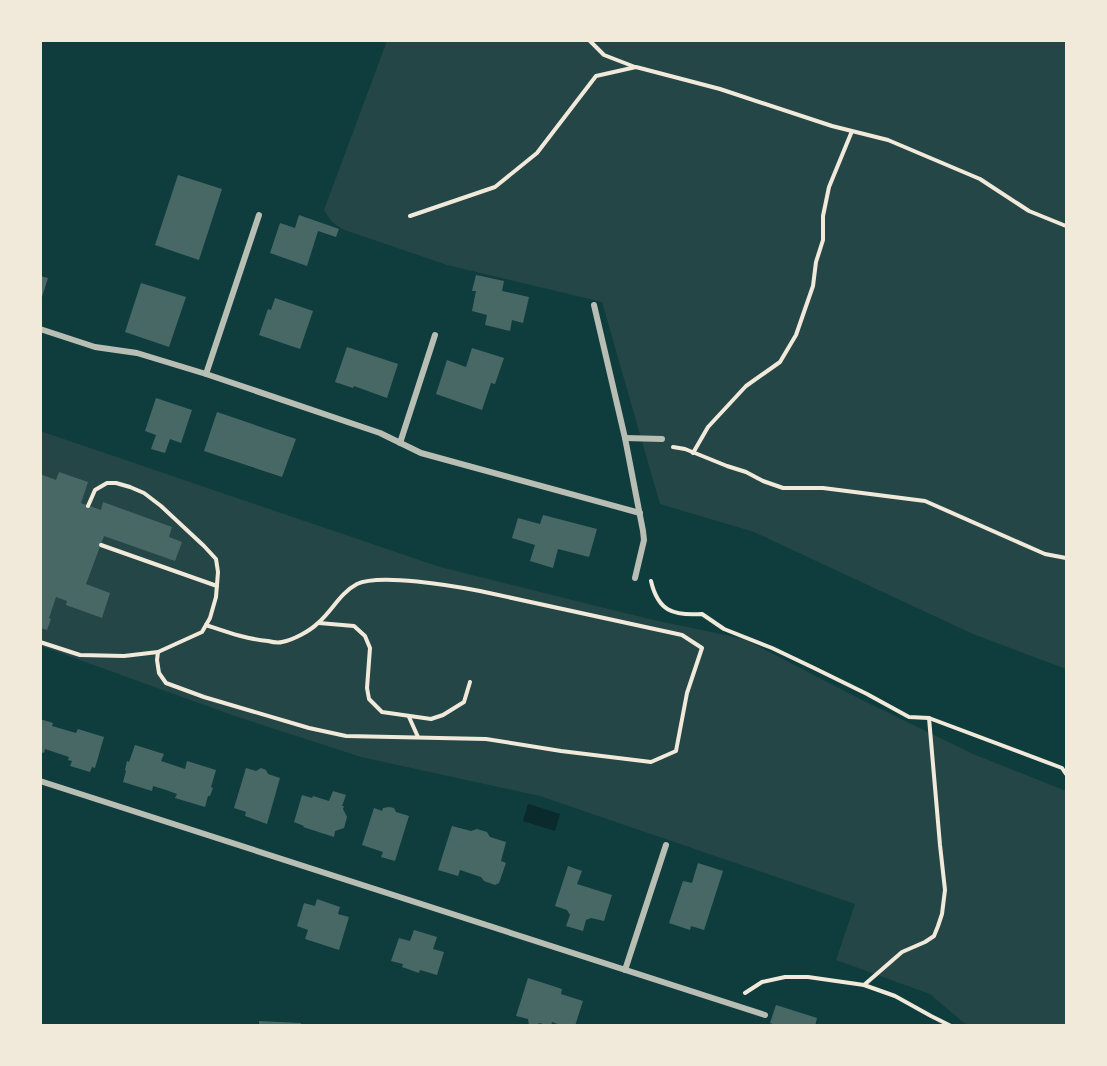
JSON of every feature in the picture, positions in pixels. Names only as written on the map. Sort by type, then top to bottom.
[{"type":"street","points":[[206,374],[259,215]]},
{"type":"street","points":[[594,305],[640,513],[644,540],[635,578]]},
{"type":"street","points":[[40,329],[95,347],[136,353],[206,374],[380,433],[421,453],[640,513]]},
{"type":"street","points":[[400,443],[435,335]]},
{"type":"street","points":[[625,438],[662,439]]},
{"type":"street","points":[[40,781],[765,1015]]},
{"type":"street","points":[[625,970],[666,845]]},
{"type":"path","points":[[589,40],[604,55],[636,67],[720,89],[832,126],[888,140],[980,179],[1029,210],[1066,226]]},
{"type":"path","points":[[410,216],[495,187],[537,153],[597,76],[636,67]]},
{"type":"path","points":[[693,453],[708,427],[746,386],[780,362],[796,334],[813,286],[816,262],[823,240],[823,216],[829,187],[852,131]]},
{"type":"path","points":[[662,439],[663,445],[693,453],[783,488],[823,488],[925,501],[1045,554],[1066,558]]},
{"type":"path","points":[[40,642],[80,655],[124,656],[158,652],[202,633],[210,618],[216,597],[218,572],[216,560],[161,506],[144,493],[123,485],[107,483],[95,490],[88,506]]},
{"type":"path","points":[[101,545],[217,586]]},
{"type":"path","points":[[650,579],[664,608],[674,613],[702,614],[724,629],[772,648],[909,717],[929,718],[1062,768],[1066,774]]},
{"type":"path","points":[[158,652],[159,673],[166,683],[204,698],[309,728],[346,736],[486,739],[651,762],[676,751],[687,693],[702,648],[682,635],[455,586],[403,581],[370,580],[358,584],[336,602],[319,623],[307,632],[281,642],[248,639],[206,625]]},
{"type":"path","points":[[319,623],[354,626],[365,636],[370,648],[367,688],[369,699],[382,712],[431,719],[443,715],[464,702],[470,682]]},
{"type":"path","points":[[409,717],[418,736]]},
{"type":"path","points":[[864,986],[902,952],[933,936],[942,914],[945,890],[939,845],[929,718]]},
{"type":"path","points":[[746,992],[762,982],[785,977],[808,977],[864,986],[895,996],[951,1026]]},
{"type":"shaded area","points":[[387,41],[1066,41],[1066,669],[973,634],[754,532],[660,504],[602,302],[447,265],[342,229],[332,222],[324,210]]},
{"type":"shaded area","points":[[40,431],[440,567],[649,619],[744,639],[973,754],[1066,791],[1066,1025],[970,1025],[964,1023],[930,994],[836,960],[855,904],[540,796],[361,757],[232,715],[41,646]]},
{"type":"shaded area","points":[[528,804],[560,814],[555,831],[523,821]]},
{"type":"building","points":[[178,175],[222,189],[199,260],[155,245]]},
{"type":"building","points":[[299,215],[339,229],[336,237],[318,231],[307,266],[270,253],[280,223],[295,228]]},
{"type":"building","points":[[476,275],[504,281],[502,291],[529,297],[523,323],[512,320],[510,331],[485,325],[487,315],[472,311],[476,291],[472,291]]},
{"type":"building","points":[[40,276],[48,278],[41,300],[40,300]]},
{"type":"building","points":[[141,283],[186,297],[169,347],[125,332]]},
{"type":"building","points":[[275,298],[313,311],[300,349],[259,335],[268,309],[271,310]]},
{"type":"building","points":[[347,347],[398,364],[387,398],[335,382]]},
{"type":"building","points":[[472,348],[504,358],[495,384],[491,383],[482,410],[436,394],[447,360],[466,367]]},
{"type":"building","points":[[156,398],[192,410],[181,443],[170,439],[165,453],[151,449],[156,435],[145,431]]},
{"type":"building","points":[[217,412],[296,439],[282,477],[204,451]]},
{"type":"building","points":[[59,472],[88,482],[81,503],[101,510],[103,502],[172,527],[169,537],[182,542],[175,561],[104,536],[86,584],[110,593],[102,618],[66,605],[67,601],[56,597],[47,630],[40,628],[40,474],[56,480]]},
{"type":"building","points":[[543,515],[597,529],[589,557],[558,549],[553,568],[530,561],[535,545],[512,538],[518,518],[540,524]]},
{"type":"building","points":[[40,719],[53,723],[52,726],[76,733],[78,729],[104,737],[95,768],[92,767],[90,772],[70,766],[72,761],[68,760],[69,757],[45,749],[44,753],[40,752]]},
{"type":"building","points":[[135,745],[164,754],[161,761],[185,769],[187,761],[216,770],[211,787],[213,788],[205,807],[175,798],[177,794],[153,786],[152,791],[123,782],[127,761],[129,762]]},
{"type":"building","points":[[246,768],[256,771],[261,768],[268,774],[280,778],[267,824],[245,816],[246,812],[234,808]]},
{"type":"building","points":[[333,791],[346,795],[342,806],[344,806],[347,817],[344,828],[335,831],[334,837],[294,822],[302,795],[329,801]]},
{"type":"building","points":[[389,807],[409,816],[395,861],[381,857],[383,852],[362,845],[374,808],[382,811],[383,808]]},
{"type":"building","points":[[452,826],[471,831],[477,829],[487,832],[490,837],[506,842],[501,861],[506,863],[499,883],[495,885],[484,881],[481,877],[460,870],[458,876],[438,870]]},
{"type":"building","points":[[698,863],[723,871],[704,930],[691,926],[690,930],[669,923],[683,881],[692,883]]},
{"type":"building","points":[[568,866],[582,871],[577,884],[612,895],[604,921],[591,918],[586,920],[583,931],[566,926],[570,915],[567,910],[555,906]]},
{"type":"building","points":[[317,899],[340,907],[338,914],[349,917],[339,950],[305,939],[308,930],[297,926],[304,903],[315,906]]},
{"type":"building","points":[[414,930],[437,937],[433,949],[444,952],[437,975],[420,970],[419,973],[402,967],[403,964],[391,961],[399,938],[410,941]]},
{"type":"building","points":[[528,978],[562,989],[561,994],[583,1001],[575,1026],[563,1026],[552,1022],[551,1026],[539,1023],[536,1026],[529,1026],[528,1019],[516,1016]]},
{"type":"building","points":[[776,1005],[817,1018],[815,1026],[778,1026],[770,1023]]},
{"type":"building","points":[[259,1021],[301,1023],[301,1026],[259,1026]]}]
